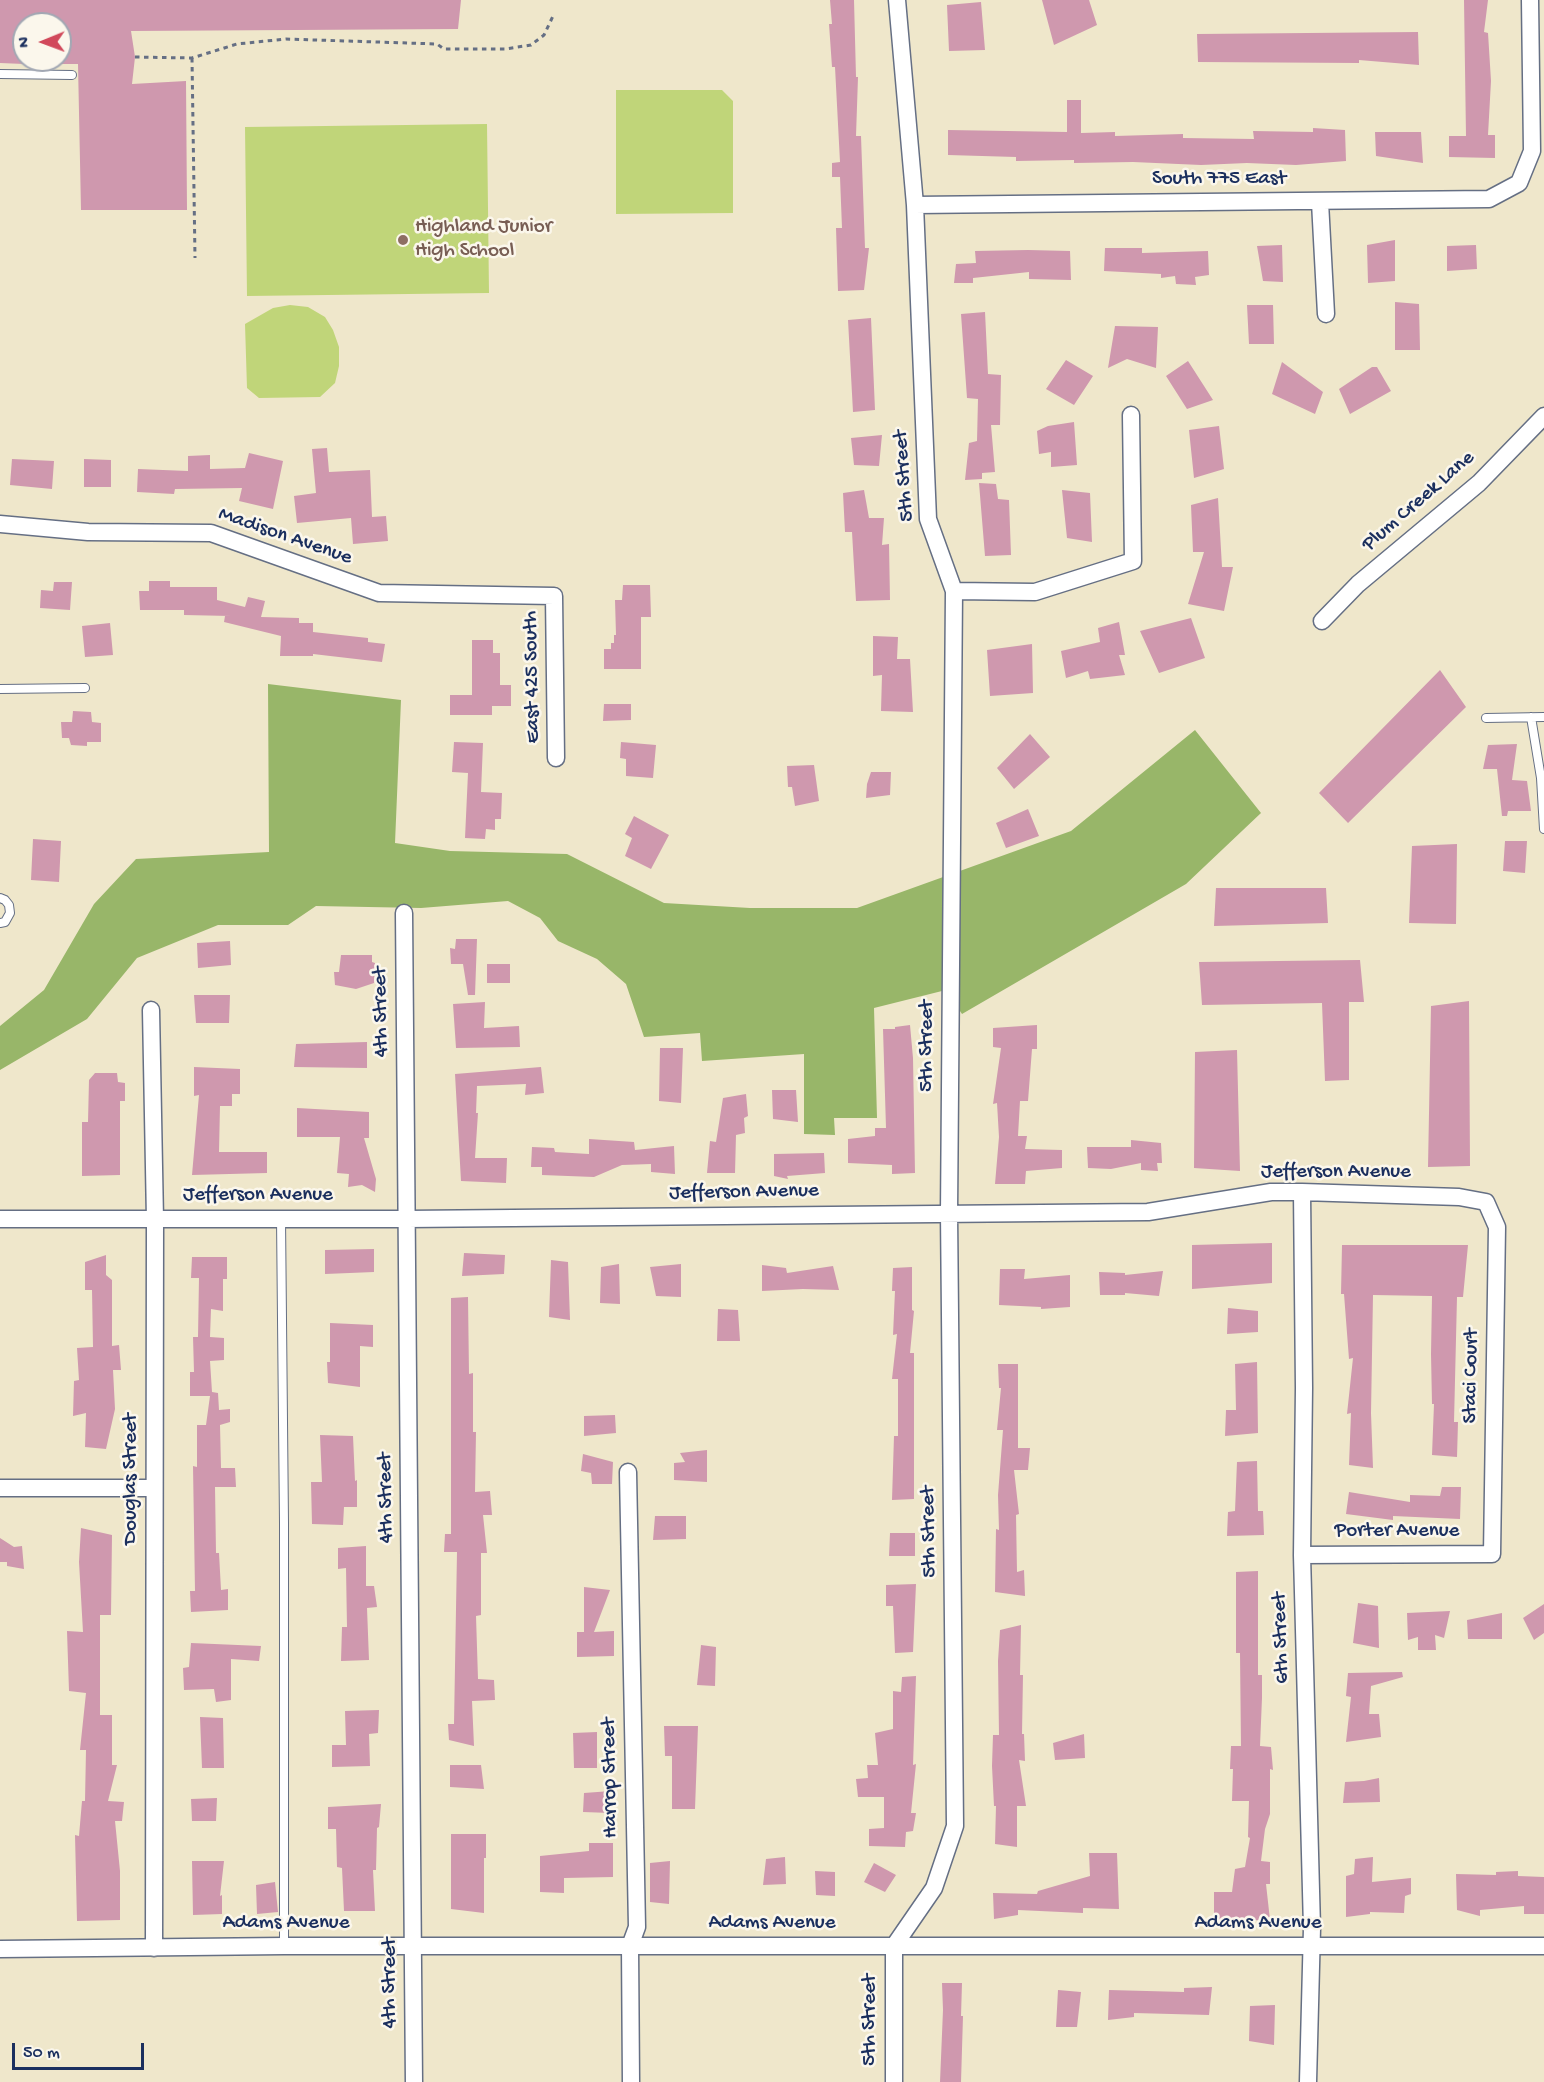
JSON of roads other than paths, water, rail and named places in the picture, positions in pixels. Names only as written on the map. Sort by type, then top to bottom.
[{"type":"street","name":"5th Street","points":[[894,2082],[894,1946],[934,1888],[955,1826],[949,1213],[954,591],[928,519],[915,206],[897,0]]},
{"type":"street","name":"South 775 East","points":[[915,206],[1489,199],[1519,183],[1532,151],[1530,0]]},
{"type":"street","points":[[1320,202],[1326,314]]},
{"type":"street","points":[[954,591],[1035,592],[1133,561],[1131,415]]},
{"type":"street","name":"Plum Creek Lane","points":[[1322,621],[1358,584],[1479,483],[1544,416]]},
{"type":"street","name":"Madison Avenue","points":[[0,524],[88,532],[211,533],[379,594],[554,596]]},
{"type":"street","name":"East 425 South","points":[[554,596],[556,758]]},
{"type":"street","name":"4th Street","points":[[404,913],[414,2082]]},
{"type":"street","name":"Douglas Street","points":[[152,1010],[154,1948]]},
{"type":"street","name":"Jefferson Avenue","points":[[0,1219],[407,1219],[1148,1212],[1271,1192],[1459,1197],[1486,1202]]},
{"type":"street","name":"6th Street","points":[[1302,1192],[1304,1388],[1302,1555],[1311,1946],[1308,2082]]},
{"type":"street","name":"Staci Court","points":[[1486,1202],[1497,1227],[1492,1554]]},
{"type":"street","name":"Harrop Street","points":[[628,1472],[637,1927],[630,1946],[631,2082]]},
{"type":"street","points":[[0,1488],[154,1488]]},
{"type":"street","name":"Porter Avenue","points":[[1302,1555],[1492,1554]]},
{"type":"street","name":"Adams Avenue","points":[[0,1949],[284,1946],[1544,1946]]},
{"type":"lane","points":[[0,75],[72,75]]},
{"type":"lane","points":[[0,689],[85,688]]},
{"type":"lane","points":[[1531,717],[1541,778],[1544,829]]},
{"type":"lane","points":[[1486,718],[1544,717]]},
{"type":"lane","points":[[0,898],[9,904],[10,913],[4,922],[0,923]]},
{"type":"lane","points":[[281,1218],[284,1946]]},
{"type":"place","name":"Highland Junior High School","points":[[403,240]]}]
